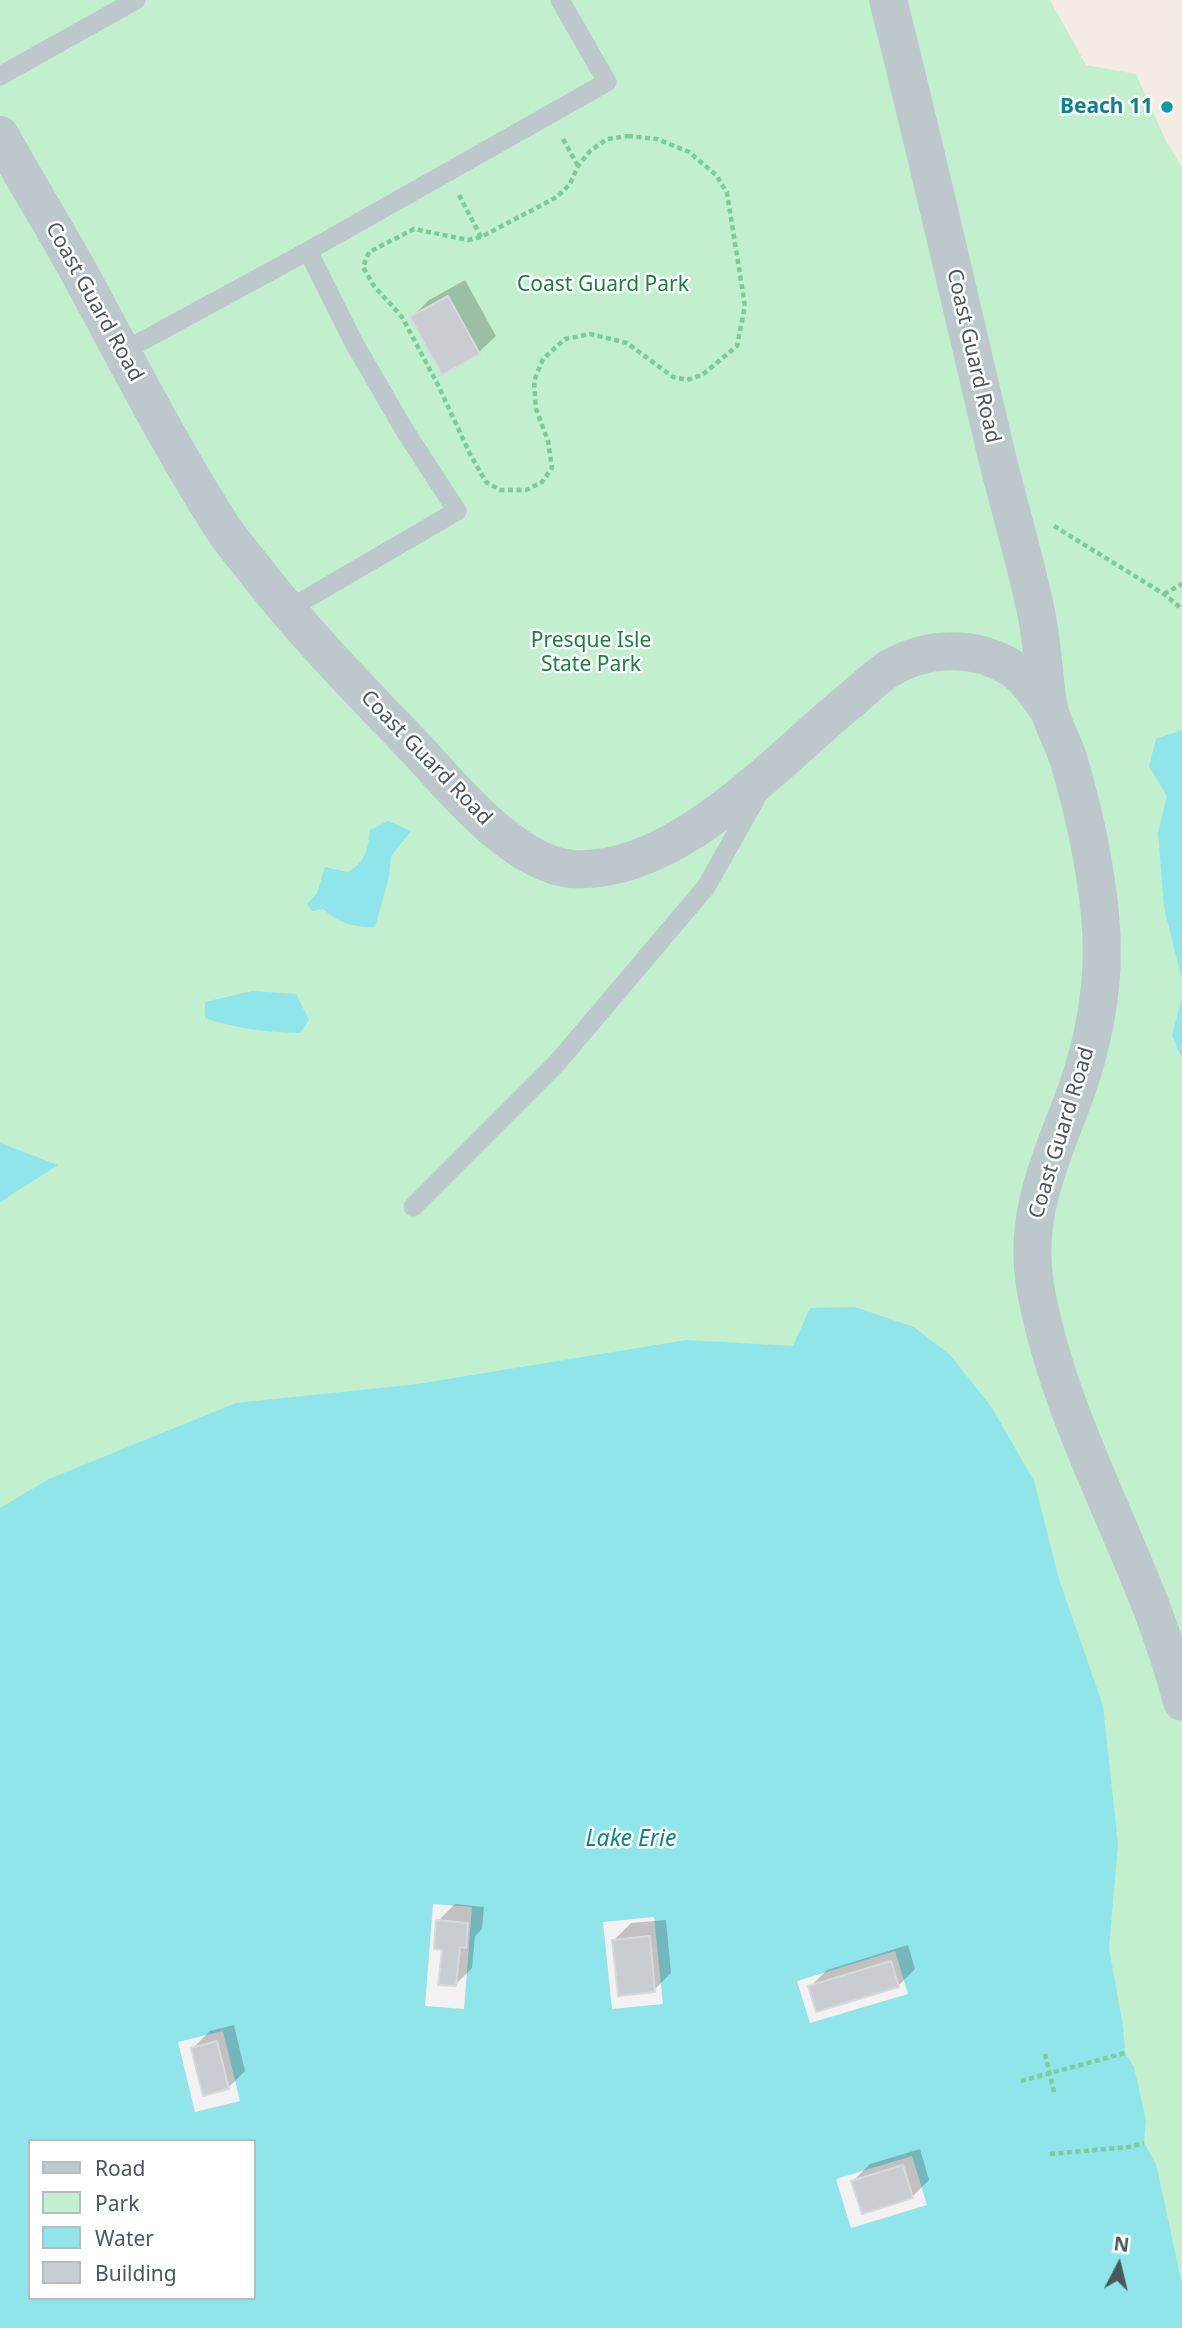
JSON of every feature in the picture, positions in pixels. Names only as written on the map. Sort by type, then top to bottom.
[{"type":"street","name":"Coast Guard Road","points":[[888,0],[1006,496],[1037,614],[1050,712],[1067,756],[1084,823],[1100,914],[1102,962],[1097,1008],[1078,1085],[1036,1203],[1031,1249],[1034,1282],[1051,1357],[1086,1454],[1161,1636],[1182,1702]]},
{"type":"street","name":"Coast Guard Road","points":[[0,135],[223,529],[286,610],[444,779],[502,836],[536,857],[569,869],[614,866],[676,842],[726,807],[887,670],[923,654],[956,649],[982,655],[1010,667],[1029,683],[1050,712]]},
{"type":"lane","points":[[0,76],[136,0]]},
{"type":"lane","points":[[122,352],[308,251],[607,82],[560,0]]},
{"type":"lane","points":[[286,610],[457,511],[405,430],[354,342],[308,251]]},
{"type":"lane","points":[[413,1207],[557,1063],[706,887],[773,768]]},
{"type":"path","points":[[562,136],[578,166]]},
{"type":"path","points":[[628,136],[657,139],[689,152],[716,175],[727,193],[745,306],[737,346],[702,375],[687,380],[673,377],[627,343],[590,334],[565,339],[543,359],[534,381],[536,409],[548,441],[552,468],[542,482],[526,490],[500,490],[486,482],[402,317],[374,286],[363,267],[369,252],[414,229],[468,240],[481,237],[557,197],[570,184],[578,166],[590,152],[607,139],[628,136]]},
{"type":"path","points":[[457,192],[481,237]]},
{"type":"path","points":[[1006,496],[1164,593],[1182,609]]},
{"type":"path","points":[[1164,593],[1182,584]]},
{"type":"path","points":[[1021,2081],[1125,2053]]},
{"type":"path","points":[[1045,2054],[1054,2092]]},
{"type":"path","points":[[1050,2154],[1129,2147],[1144,2143]]},
{"type":"green space","name":"Presque Isle State Park","points":[[0,0],[1182,0],[1182,2328],[0,1979]]},
{"type":"sand","name":"Beach 11","points":[[1050,0],[1182,0],[1182,167],[1166,141],[1136,74],[1086,65]]},
{"type":"water","points":[[1182,730],[1182,980],[1164,907],[1158,833],[1167,796],[1149,766],[1156,739]]},
{"type":"water","points":[[388,821],[411,831],[391,856],[389,877],[375,927],[347,924],[323,909],[312,911],[307,904],[317,893],[325,867],[348,872],[354,868],[365,854],[370,830]]},
{"type":"water","points":[[252,991],[296,994],[309,1020],[300,1033],[251,1029],[205,1018],[205,1002]]},
{"type":"water","points":[[1182,997],[1182,1058],[1172,1036]]},
{"type":"water","points":[[0,1143],[58,1165],[0,1202]]},
{"type":"water","name":"Lake Erie","points":[[855,1307],[914,1327],[951,1356],[992,1408],[1034,1481],[1059,1579],[1103,1706],[1118,1844],[1109,1948],[1125,2053],[1134,2067],[1146,2120],[1144,2143],[1156,2164],[1182,2284],[1182,2328],[0,2328],[0,1508],[49,1479],[236,1403],[418,1384],[686,1340],[793,1346],[810,1308]]},
{"type":"pier","points":[[433,1904],[472,1907],[464,2009],[425,2006]]},
{"type":"pier","points":[[654,1917],[663,2004],[612,2009],[603,1922]]},
{"type":"pier","points":[[895,1951],[908,1994],[810,2023],[797,1981]]},
{"type":"pier","points":[[223,2031],[240,2101],[195,2112],[178,2042]]},
{"type":"pier","points":[[912,2156],[927,2205],[851,2228],[836,2179]]},
{"type":"building","points":[[448,296],[480,354],[442,375],[410,317]]},
{"type":"building","points":[[436,1920],[468,1923],[466,1948],[460,1947],[456,1986],[438,1985],[442,1950],[434,1949]]},
{"type":"building","points":[[650,1936],[655,1992],[618,1996],[612,1940]]},
{"type":"building","points":[[891,1961],[899,1987],[816,2012],[808,1986]]},
{"type":"building","points":[[217,2041],[229,2089],[203,2096],[191,2048]]},
{"type":"building","points":[[903,2165],[913,2198],[862,2214],[851,2181]]},
{"type":"place","name":"Beach 11","points":[[1167,107]]},
{"type":"park label","name":"Coast Guard Park","points":[[603,285]]}]
